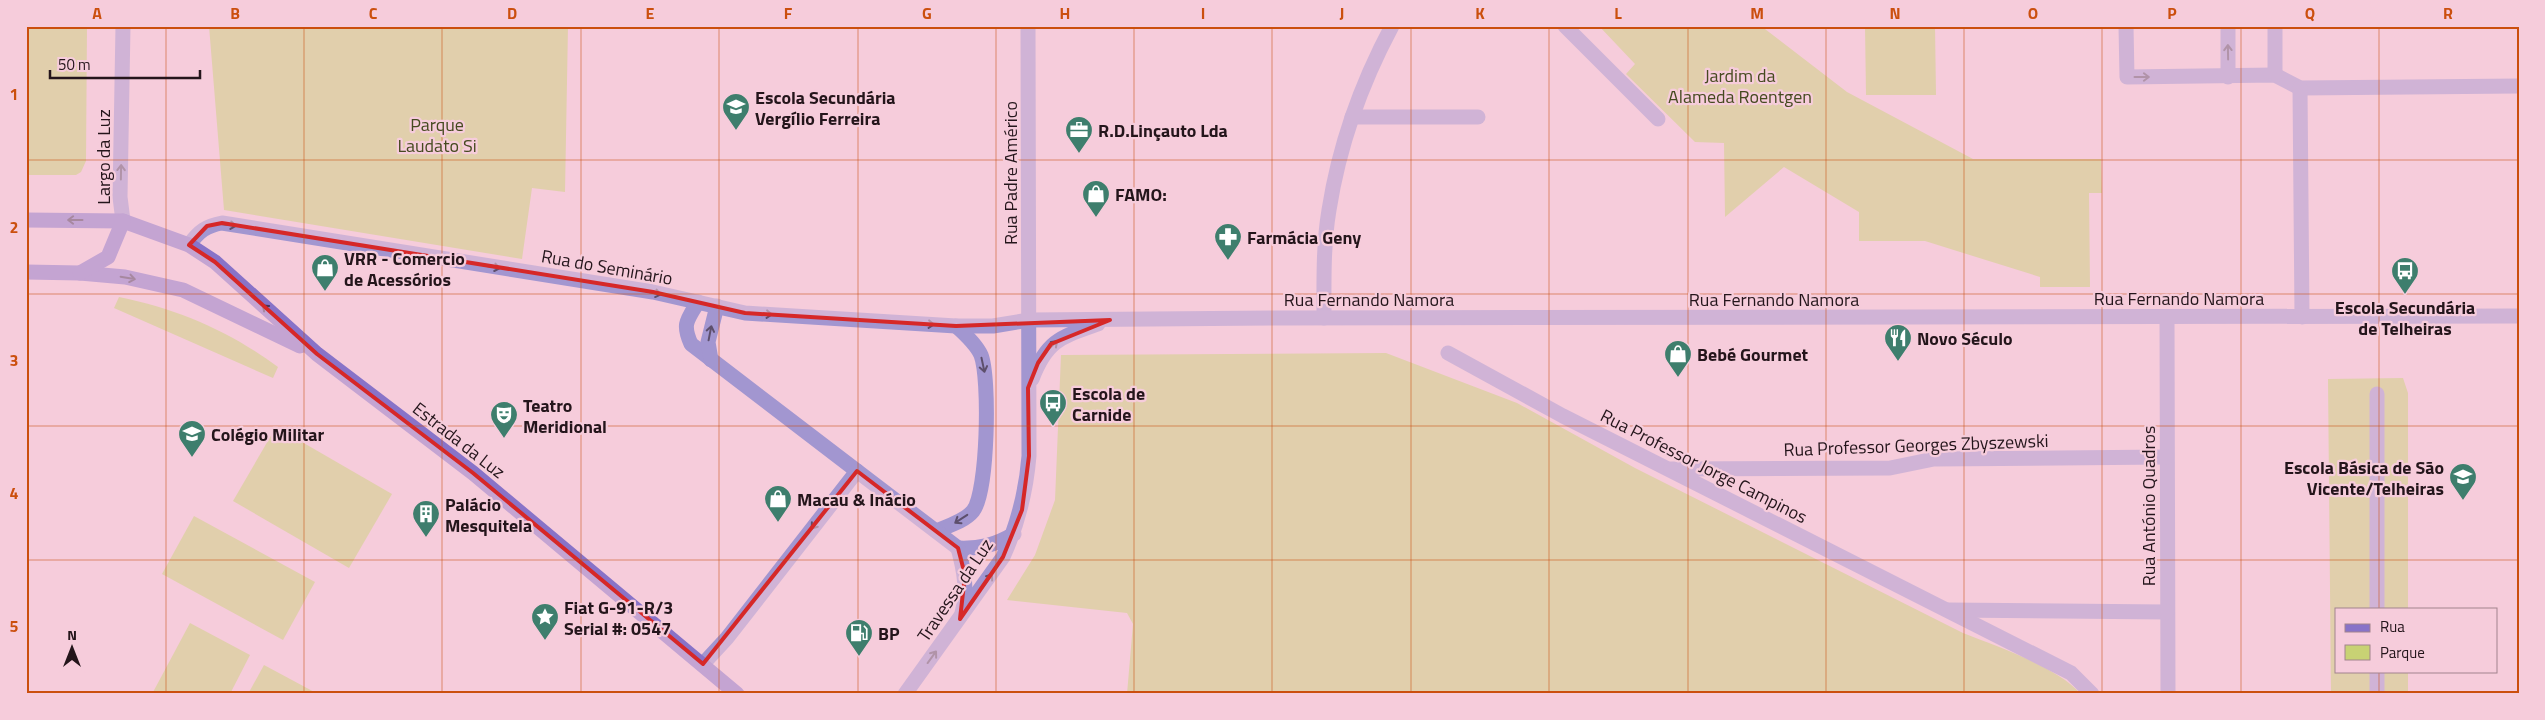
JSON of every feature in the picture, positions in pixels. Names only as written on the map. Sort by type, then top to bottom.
[{"type":"main road","name":"Largo da Luz","points":[[26,220],[123,221]]},
{"type":"main road","name":"Estrada da Luz","points":[[123,221],[189,245],[215,262],[317,354],[473,473],[738,694]]},
{"type":"main road","points":[[26,272],[80,273],[108,257],[123,221]]},
{"type":"main road","name":"Estrada da Luz","points":[[80,273],[125,277],[183,290],[244,317],[317,354]]},
{"type":"street","name":"Largo da Luz","points":[[122,26],[120,197],[123,221]]},
{"type":"street","name":"Rua Padre Américo","points":[[1028,26],[1029,320]]},
{"type":"street","points":[[1324,318],[1328,211],[1341,151],[1352,117],[1377,54],[1392,26]]},
{"type":"street","points":[[1565,26],[1658,119]]},
{"type":"street","points":[[2126,26],[2127,77],[2275,75],[2300,88],[2519,86]]},
{"type":"street","points":[[2228,26],[2228,77]]},
{"type":"street","points":[[2275,26],[2275,75]]},
{"type":"street","points":[[2300,88],[2302,317]]},
{"type":"street","points":[[1352,117],[1478,117]]},
{"type":"street","name":"Rua do Seminário","points":[[189,245],[198,233],[207,226],[222,223],[643,291],[745,313],[956,326],[993,326],[1029,320]]},
{"type":"street","points":[[698,302],[686,322],[685,331],[691,344],[958,548],[976,549],[996,545],[1014,534]]},
{"type":"street","points":[[711,360],[708,342],[717,306]]},
{"type":"street","name":"Rua Fernando Namora","points":[[1029,320],[2519,316]]},
{"type":"street","name":"Rua António Quadros","points":[[2168,317],[2166,457],[2168,694]]},
{"type":"street","name":"Travessa da Luz","points":[[905,694],[1003,557],[1014,534],[1027,486],[1029,456],[1029,320]]},
{"type":"street","points":[[1028,388],[1038,363],[1051,344],[1068,334],[1110,320]]},
{"type":"street","name":"Travessa da Luz","points":[[936,531],[957,522],[973,511],[982,492],[985,470],[985,371],[981,354],[968,337],[956,326]]},
{"type":"street","name":"Rua Professor Jorge Campinos","points":[[1448,353],[1667,469],[2071,673],[2092,694]]},
{"type":"street","points":[[2377,394],[2377,608]]},
{"type":"street","name":"Rua Professor Georges Zbyszewski","points":[[1667,469],[1890,468],[1934,459],[2166,457]]},
{"type":"street","points":[[703,664],[727,638],[857,471]]},
{"type":"street","points":[[958,548],[965,574],[964,603],[960,619]]},
{"type":"street","name":"Rua Professor Jorge Campinos","points":[[1944,610],[2168,612]]},
{"type":"street","points":[[2376,694],[2377,672]]},
{"type":"highlighted area","points":[[222,223],[653,292],[745,313],[956,326],[1110,320],[1051,344],[1038,363],[1028,388],[1029,456],[1022,510],[1003,557],[960,619],[965,575],[958,548],[857,471],[703,664],[473,473],[317,354],[215,262],[189,245],[207,226]]},
{"type":"green space","points":[[26,26],[87,26],[86,161],[81,172],[76,175],[26,175]]},
{"type":"green space","name":"Parque Laudato Si","points":[[209,26],[568,26],[565,192],[532,188],[522,259],[224,210]]},
{"type":"green space","name":"Jardim da Alameda Roentgen","points":[[1599,26],[1761,26],[1847,92],[1973,159],[2101,159],[2102,193],[2089,193],[2090,287],[2040,287],[2040,277],[1925,241],[1859,241],[1859,212],[1784,167],[1725,217],[1724,143],[1695,142],[1626,74],[1635,64]]},
{"type":"green space","points":[[1865,26],[1935,26],[1936,95],[1866,95]]},
{"type":"green space","points":[[119,297],[162,308],[222,332],[278,367],[273,378],[114,308]]},
{"type":"green space","points":[[1386,353],[1517,403],[1635,468],[1963,633],[2042,666],[2070,684],[2081,694],[1127,694],[1133,624],[1127,613],[1007,600],[1035,555],[1055,500],[1061,355]]},
{"type":"green space","points":[[2403,378],[2408,393],[2408,608],[2335,608],[2335,672],[2408,672],[2408,694],[2331,694],[2328,379]]},
{"type":"green space","points":[[276,427],[392,494],[349,568],[233,501]]},
{"type":"green space","points":[[194,516],[315,582],[283,640],[162,574]]},
{"type":"green space","points":[[190,623],[250,655],[230,694],[152,694]]},
{"type":"green space","points":[[264,665],[318,694],[248,694]]},
{"type":"place","name":"Escola Secundária Vergílio Ferreira","points":[[736,131]]},
{"type":"place","name":"R.D.Linçauto Lda","points":[[1079,154]]},
{"type":"place","name":"FAMO:","points":[[1096,218]]},
{"type":"place","name":"Farmácia Geny","points":[[1228,261]]},
{"type":"place","name":"VRR - Comercio de Acessórios","points":[[325,292]]},
{"type":"place","name":"Escola Secundária de Telheiras","points":[[2405,295]]},
{"type":"place","name":"Novo Século","points":[[1898,362]]},
{"type":"place","name":"Bebé Gourmet","points":[[1678,378]]},
{"type":"place","name":"Escola de Carnide","points":[[1053,427]]},
{"type":"place","name":"Teatro Meridional","points":[[504,439]]},
{"type":"place","name":"Colégio Militar","points":[[192,458]]},
{"type":"place","name":"Escola Básica de São Vicente/Telheiras","points":[[2463,501]]},
{"type":"place","name":"Macau & Inácio","points":[[778,523]]},
{"type":"place","name":"Palácio Mesquitela","points":[[426,538]]},
{"type":"place","name":"Fiat G-91-R/3 Serial #: 0547","points":[[545,641]]},
{"type":"place","name":"BP","points":[[859,657]]}]
